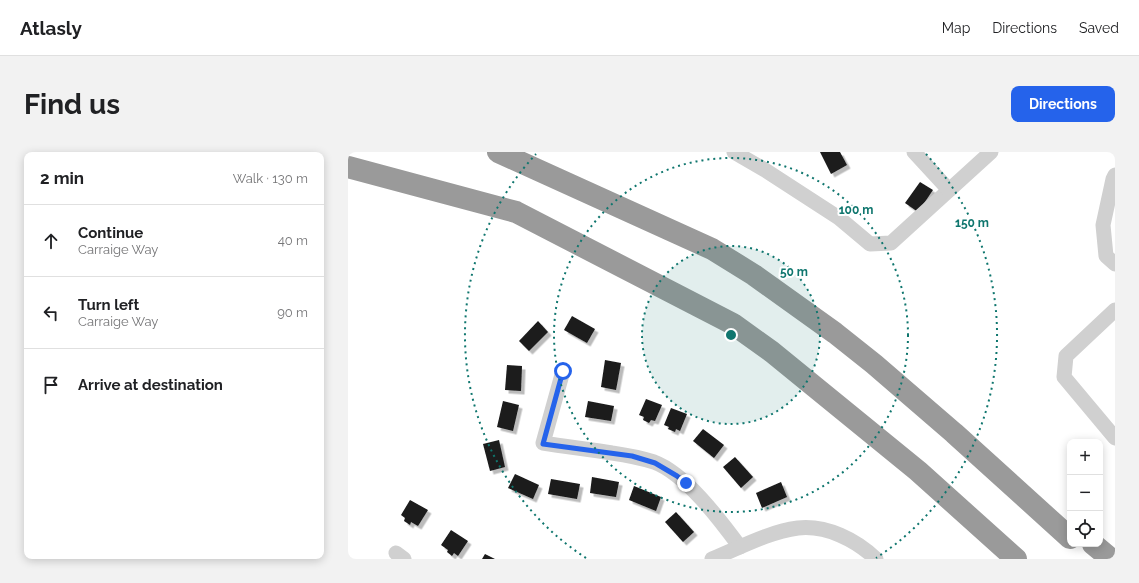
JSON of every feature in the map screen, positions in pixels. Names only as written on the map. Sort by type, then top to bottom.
[{"type":"highway","points":[[498,152],[712,249],[754,275],[835,333],[874,364],[954,432],[1067,535]]},
{"type":"highway","points":[[348,167],[516,212],[733,324],[772,352],[926,478],[1016,559]]},
{"type":"highway","points":[[954,432],[1016,476],[1067,521]]},
{"type":"highway","points":[[926,478],[976,533],[1004,559]]},
{"type":"highway","points":[[1079,547],[1093,559]]},
{"type":"highway","points":[[1097,547],[1111,559]]},
{"type":"street","points":[[734,152],[765,170],[838,218],[870,244],[891,243],[991,152]]},
{"type":"street","points":[[914,152],[949,190]]},
{"type":"street","points":[[1115,175],[1103,226],[1106,256],[1115,264]]},
{"type":"street","points":[[1115,310],[1066,356],[1064,377],[1115,438]]},
{"type":"street","points":[[563,371],[543,444],[625,455],[655,463],[686,483],[718,518],[740,547]]},
{"type":"street","points":[[712,559],[760,538],[799,528],[824,530],[842,536],[867,550],[876,559]]},
{"type":"building","points":[[820,152],[840,152],[847,165],[831,174]]},
{"type":"building","points":[[920,182],[933,190],[918,212],[905,203]]},
{"type":"building","points":[[572,316],[595,329],[587,343],[564,330]]},
{"type":"building","points":[[538,321],[548,332],[529,351],[519,341]]},
{"type":"building","points":[[605,360],[621,363],[616,390],[601,387]]},
{"type":"building","points":[[507,365],[522,366],[521,391],[505,390]]},
{"type":"building","points":[[646,399],[662,405],[655,421],[651,420],[649,423],[643,420],[644,417],[639,415]]},
{"type":"building","points":[[503,401],[519,405],[513,431],[497,427]]},
{"type":"building","points":[[588,401],[614,406],[611,421],[585,417]]},
{"type":"building","points":[[671,408],[687,414],[680,431],[676,429],[675,432],[668,429],[669,427],[664,425]]},
{"type":"building","points":[[703,429],[724,445],[714,458],[693,441]]},
{"type":"building","points":[[499,440],[505,467],[490,471],[483,444]]},
{"type":"building","points":[[735,457],[753,477],[741,488],[723,467]]},
{"type":"building","points":[[515,474],[539,485],[533,499],[508,488]]},
{"type":"building","points":[[592,477],[619,482],[616,497],[590,493]]},
{"type":"building","points":[[551,479],[580,484],[577,499],[548,494]]},
{"type":"building","points":[[781,482],[787,497],[762,508],[756,493]]},
{"type":"building","points":[[634,486],[661,497],[656,511],[629,500]]},
{"type":"building","points":[[410,500],[428,510],[418,526],[411,522],[410,525],[404,521],[405,518],[401,515]]},
{"type":"building","points":[[676,512],[694,532],[683,542],[665,522]]},
{"type":"building","points":[[451,530],[468,541],[458,556],[454,553],[452,556],[447,552],[448,550],[441,545]]},
{"type":"building","points":[[485,554],[495,559],[482,559]]},
{"type":"route","points":[[563,371],[543,444],[632,456],[655,463],[667,469],[686,483]]}]
